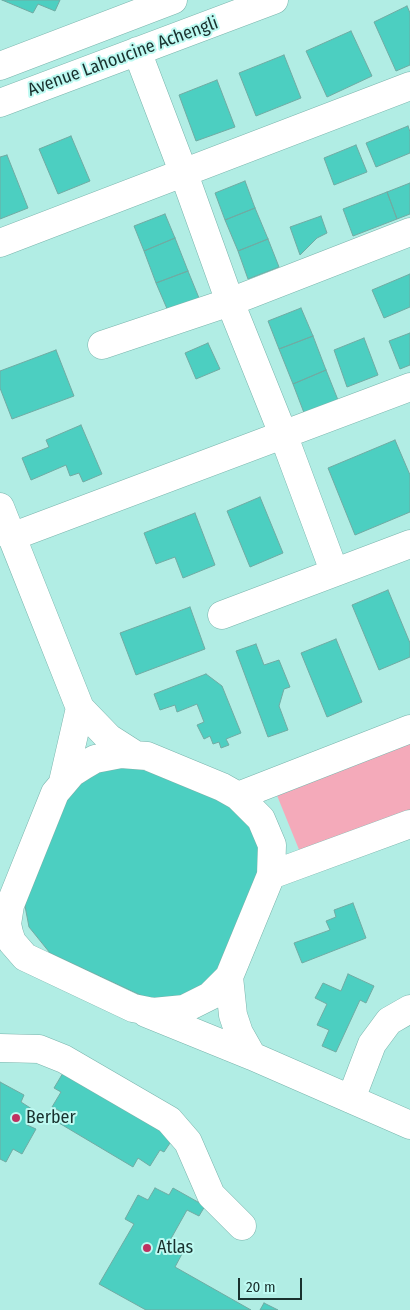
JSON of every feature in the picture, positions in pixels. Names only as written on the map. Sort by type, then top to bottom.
[{"type":"street","name":"Avenue Lahoucine Achengli","points":[[0,66],[173,0]]},
{"type":"street","name":"Avenue Lahoucine Achengli","points":[[0,103],[274,0]]},
{"type":"street","points":[[137,52],[184,174],[230,302],[283,434],[334,571]]},
{"type":"street","points":[[0,243],[410,86]]},
{"type":"street","points":[[102,345],[230,302],[410,232]]},
{"type":"street","points":[[11,536],[410,387]]},
{"type":"street","points":[[0,507],[80,708],[109,738],[134,754]]},
{"type":"street","points":[[222,614],[410,544]]},
{"type":"street","points":[[63,782],[80,708]]},
{"type":"street","points":[[238,796],[410,729]]},
{"type":"street","points":[[133,1008],[153,1012],[184,1009],[210,996],[229,977],[271,875],[272,845],[267,831],[253,809],[238,796],[222,787],[147,756],[120,754],[95,760],[72,773],[55,793],[10,905],[7,924],[12,942],[25,957],[133,1008],[178,1028],[252,1056],[410,1125]]},
{"type":"street","points":[[271,875],[410,824]]},
{"type":"street","points":[[229,977],[233,1015],[239,1033],[252,1056]]},
{"type":"street","points":[[351,1099],[372,1044],[389,1021],[410,1009]]},
{"type":"street","points":[[0,1048],[39,1049],[64,1059],[169,1120],[188,1142],[211,1195],[242,1226]]},
{"type":"shaded area","points":[[410,742],[410,816],[302,857],[276,793]]},
{"type":"building","points":[[2,0],[60,0],[55,11],[38,4],[33,13]]},
{"type":"building","points":[[407,6],[410,13],[410,65],[396,71],[374,22]]},
{"type":"building","points":[[351,31],[372,76],[327,97],[306,51]]},
{"type":"building","points":[[284,55],[301,98],[256,116],[239,73]]},
{"type":"building","points":[[217,80],[235,127],[196,141],[179,95]]},
{"type":"building","points":[[408,126],[410,132],[410,153],[376,167],[366,143]]},
{"type":"building","points":[[71,136],[90,181],[58,194],[39,149]]},
{"type":"building","points":[[356,145],[367,172],[334,185],[324,158]]},
{"type":"building","points":[[7,155],[28,208],[0,219],[0,157]]},
{"type":"building","points":[[245,181],[255,208],[225,220],[215,193]]},
{"type":"building","points":[[410,183],[410,214],[397,219],[387,192]]},
{"type":"building","points":[[387,192],[397,219],[353,236],[343,209]]},
{"type":"building","points":[[255,208],[268,239],[238,251],[225,220]]},
{"type":"building","points":[[165,214],[175,238],[144,251],[134,226]]},
{"type":"building","points":[[321,216],[327,233],[317,238],[300,255],[290,227]]},
{"type":"building","points":[[175,238],[188,271],[156,283],[144,251]]},
{"type":"building","points":[[268,239],[279,267],[248,279],[238,251]]},
{"type":"building","points":[[188,271],[199,298],[168,311],[156,283]]},
{"type":"building","points":[[410,274],[410,307],[384,318],[372,290]]},
{"type":"building","points":[[301,308],[313,336],[279,349],[268,321]]},
{"type":"building","points":[[410,333],[410,365],[400,369],[389,341]]},
{"type":"building","points":[[313,336],[326,370],[293,384],[279,349]]},
{"type":"building","points":[[364,338],[378,375],[347,387],[334,350]]},
{"type":"building","points":[[208,343],[220,369],[196,379],[185,353]]},
{"type":"building","points":[[56,350],[74,396],[12,419],[0,388],[0,371]]},
{"type":"building","points":[[326,370],[340,405],[306,418],[293,384]]},
{"type":"building","points":[[81,425],[102,474],[83,482],[79,473],[70,476],[66,465],[31,480],[22,458],[49,447],[46,440]]},
{"type":"building","points":[[395,440],[410,475],[410,512],[355,535],[328,468]]},
{"type":"building","points":[[260,497],[283,553],[250,567],[227,511]]},
{"type":"building","points":[[195,513],[215,565],[183,578],[175,557],[156,564],[144,533]]},
{"type":"building","points":[[388,590],[410,643],[410,657],[379,670],[352,605]]},
{"type":"building","points":[[190,607],[205,649],[136,675],[120,633]]},
{"type":"building","points":[[336,639],[362,702],[327,717],[301,653]]},
{"type":"building","points":[[256,644],[264,665],[279,660],[290,687],[284,689],[279,706],[288,730],[268,737],[236,651]]},
{"type":"building","points":[[206,674],[222,686],[241,733],[226,739],[229,745],[221,748],[219,742],[213,744],[210,736],[204,739],[197,725],[204,722],[197,704],[177,712],[175,705],[160,710],[154,694]]},
{"type":"building","points":[[135,762],[229,803],[245,819],[260,843],[264,867],[211,987],[178,1001],[151,1000],[50,953],[29,927],[25,906],[30,881],[65,796],[98,766]]},
{"type":"building","points":[[353,903],[366,938],[302,963],[294,943],[330,930],[326,921],[336,917],[334,910]]},
{"type":"building","points":[[348,974],[374,986],[366,1003],[360,1000],[336,1052],[322,1046],[329,1030],[317,1025],[327,1004],[315,998],[323,983],[341,991]]},
{"type":"building","points":[[63,1073],[174,1137],[164,1152],[160,1150],[150,1166],[138,1158],[133,1167],[59,1123],[64,1113],[52,1107],[61,1092],[54,1088]]},
{"type":"building","name":"Berber","points":[[0,1082],[24,1095],[21,1102],[35,1111],[27,1125],[36,1129],[22,1154],[13,1149],[6,1162],[0,1159]]},
{"type":"building","name":"Atlas","points":[[155,1188],[169,1195],[173,1188],[205,1206],[199,1216],[187,1210],[168,1244],[183,1252],[175,1267],[251,1310],[146,1310],[99,1284],[134,1224],[125,1219],[138,1195],[148,1200]]},
{"type":"building","points":[[264,1303],[278,1310],[260,1310]]},
{"type":"place","name":"Berber","points":[[16,1118]]},
{"type":"place","name":"Atlas","points":[[147,1248]]}]
